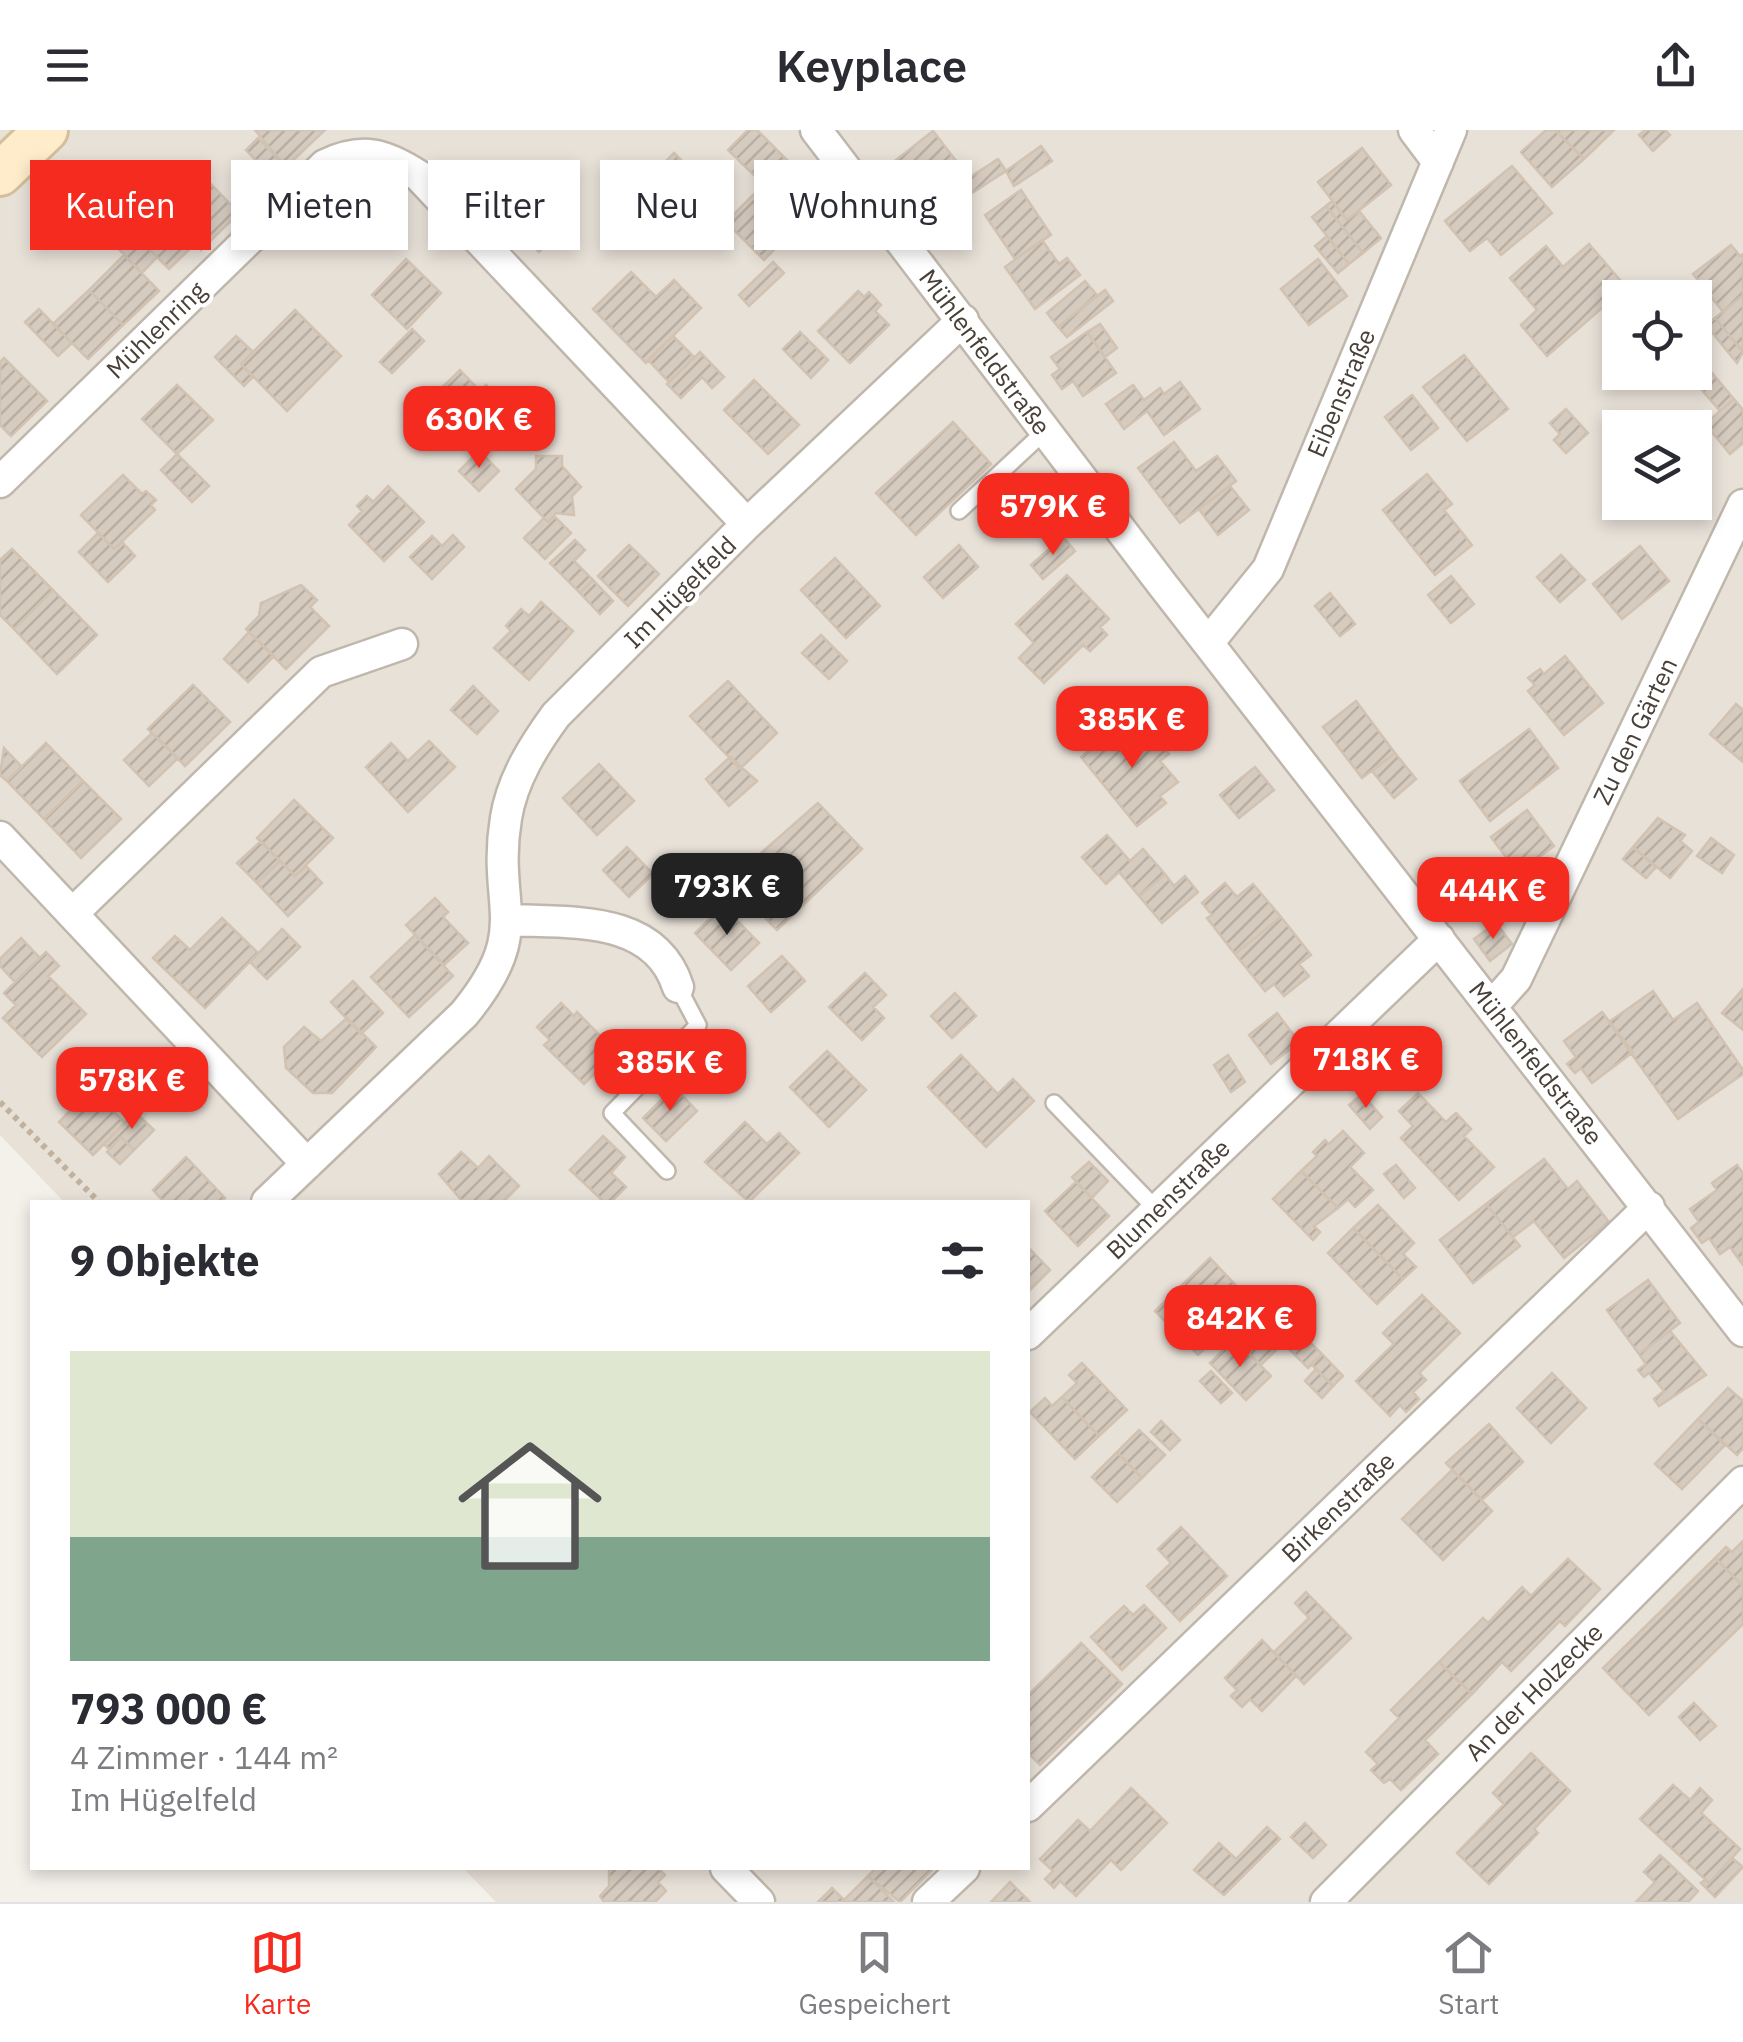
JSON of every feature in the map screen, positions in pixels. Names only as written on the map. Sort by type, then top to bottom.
[{"type":"street","points":[[0,174],[46,130]]},
{"type":"street","name":"Mühlenfeldstraße","points":[[816,130],[1044,432],[1743,1331]]},
{"type":"street","points":[[1414,130],[1438,162]]},
{"type":"street","name":"Eibenstraße","points":[[1208,643],[1268,569],[1451,130]]},
{"type":"street","name":"Mühlenring","points":[[0,482],[326,166],[351,153],[375,152],[419,176],[747,524]]},
{"type":"street","name":"Im Hügelfeld","points":[[268,1200],[464,1014],[487,986],[502,956],[509,920],[506,816],[533,746],[556,714],[747,524],[963,320]]},
{"type":"street","name":"Zu den Gärten","points":[[1492,1006],[1516,979],[1743,505]]},
{"type":"street","points":[[73,913],[320,672],[402,644]]},
{"type":"street","points":[[0,837],[307,1164]]},
{"type":"street","points":[[509,920],[605,925],[648,941],[671,965],[678,987]]},
{"type":"street","name":"Blumenstraße","points":[[1030,1332],[1439,940]]},
{"type":"street","name":"Birkenstraße","points":[[1030,1804],[1649,1207]]},
{"type":"street","name":"An der Holzecke","points":[[1326,1902],[1743,1482]]},
{"type":"street","points":[[728,1870],[758,1902]]},
{"type":"street","points":[[928,1902],[962,1870]]},
{"type":"lane","points":[[959,511],[1044,432]]},
{"type":"lane","points":[[667,1171],[612,1113],[698,1026],[678,987]]},
{"type":"lane","points":[[1054,1103],[1157,1210]]},
{"type":"path","points":[[0,1102],[97,1200]]},
{"type":"shaded area","points":[[0,130],[1743,130],[1743,1902],[496,1902],[465,1870],[1030,1870],[1030,1200],[62,1200],[0,1135]]},
{"type":"building","points":[[255,130],[325,130],[293,160],[280,160]]},
{"type":"building","points":[[748,130],[757,130],[787,160],[754,160],[754,175],[728,150]]},
{"type":"building","points":[[1546,130],[1555,130],[1584,159],[1552,187],[1521,152]]},
{"type":"building","points":[[1555,130],[1614,130],[1584,159]]},
{"type":"building","points":[[1645,130],[1665,130],[1670,135],[1653,151],[1639,135]]},
{"type":"building","points":[[933,131],[955,160],[896,160]]},
{"type":"building","points":[[258,138],[279,160],[256,160],[246,150]]},
{"type":"building","points":[[1041,146],[1052,161],[1014,186],[1006,171]]},
{"type":"building","points":[[1362,148],[1391,185],[1347,220],[1318,182]]},
{"type":"building","points":[[998,159],[1006,171],[972,193],[972,176]]},
{"type":"building","points":[[1512,166],[1552,213],[1501,255],[1487,238],[1470,251],[1445,221]]},
{"type":"building","points":[[211,184],[231,205],[231,221],[211,240]]},
{"type":"building","points":[[1021,190],[1051,235],[1015,259],[985,215]]},
{"type":"building","points":[[754,194],[754,250],[734,230],[734,214]]},
{"type":"building","points":[[1332,201],[1347,220],[1359,211],[1381,238],[1363,253],[1326,206]]},
{"type":"building","points":[[1326,206],[1363,253],[1349,264],[1312,217]]},
{"type":"building","points":[[1327,236],[1349,264],[1338,273],[1315,246]]},
{"type":"building","points":[[1042,240],[1059,264],[1067,258],[1080,275],[1035,309],[1005,267]]},
{"type":"building","points":[[1589,244],[1620,280],[1602,280],[1602,308],[1547,356],[1521,325],[1537,310],[1510,278],[1546,246],[1563,267]]},
{"type":"building","points":[[1731,245],[1740,256],[1743,254],[1743,295],[1723,312],[1712,298],[1712,280],[1698,280],[1693,274]]},
{"type":"building","points":[[120,250],[150,250],[157,257],[142,273]]},
{"type":"building","points":[[150,250],[189,250],[169,269]]},
{"type":"building","points":[[754,250],[774,250],[764,260]]},
{"type":"building","points":[[124,255],[159,291],[123,325],[89,290]]},
{"type":"building","points":[[406,259],[441,293],[407,329],[372,295]]},
{"type":"building","points":[[1318,259],[1347,296],[1309,325],[1281,289]]},
{"type":"building","points":[[773,262],[784,273],[749,306],[739,295]]},
{"type":"building","points":[[631,272],[656,297],[674,280],[701,308],[646,363],[593,309]]},
{"type":"building","points":[[1085,281],[1097,295],[1058,327],[1047,313]]},
{"type":"building","points":[[89,290],[123,325],[88,359],[53,324]]},
{"type":"building","points":[[1105,290],[1113,301],[1067,337],[1058,327]]},
{"type":"building","points":[[858,291],[864,297],[869,292],[881,305],[875,311],[889,325],[850,363],[818,331]]},
{"type":"building","points":[[1743,295],[1743,352],[1715,318]]},
{"type":"building","points":[[39,309],[72,343],[58,356],[25,322]]},
{"type":"building","points":[[295,310],[341,356],[287,411],[241,364]]},
{"type":"building","points":[[1715,318],[1743,352],[1737,363],[1712,332]]},
{"type":"building","points":[[1100,324],[1117,348],[1105,357],[1087,332]]},
{"type":"building","points":[[412,329],[424,341],[392,373],[380,362]]},
{"type":"building","points":[[800,332],[828,360],[811,378],[783,349]]},
{"type":"building","points":[[1087,332],[1116,373],[1083,396],[1073,381],[1062,389],[1052,375],[1060,369],[1051,357]]},
{"type":"building","points":[[236,336],[253,352],[241,364],[253,377],[244,386],[215,357]]},
{"type":"building","points":[[673,336],[694,357],[669,382],[648,360]]},
{"type":"building","points":[[700,352],[724,377],[712,388],[702,377],[681,398],[667,384]]},
{"type":"building","points":[[1464,355],[1508,409],[1467,441],[1423,387]]},
{"type":"building","points":[[4,358],[47,401],[11,436],[0,425],[0,362]]},
{"type":"building","points":[[460,370],[480,391],[486,385],[509,408],[468,448],[425,404]]},
{"type":"building","points":[[1712,373],[1734,399],[1720,411],[1702,390],[1712,390]]},
{"type":"building","points":[[754,380],[799,425],[768,454],[724,410]]},
{"type":"building","points":[[1180,382],[1200,409],[1164,435],[1147,411],[1124,429],[1106,404],[1133,385],[1144,400],[1160,388],[1164,394]]},
{"type":"building","points":[[177,385],[213,420],[177,454],[142,419]]},
{"type":"building","points":[[1412,395],[1438,428],[1411,450],[1385,417]]},
{"type":"building","points":[[1734,399],[1743,410],[1743,443],[1730,454],[1712,432],[1712,418]]},
{"type":"building","points":[[1566,409],[1588,433],[1566,453],[1554,440],[1560,434],[1550,423]]},
{"type":"building","points":[[953,422],[991,464],[916,535],[876,493]]},
{"type":"building","points":[[1174,442],[1196,471],[1217,456],[1236,481],[1180,523],[1138,468]]},
{"type":"building","points":[[479,451],[499,471],[479,491],[459,471]]},
{"type":"building","points":[[177,454],[209,486],[192,502],[161,470]]},
{"type":"building","points":[[536,456],[562,456],[562,466],[581,487],[572,496],[574,515],[556,513],[548,522],[516,489],[536,469]]},
{"type":"building","points":[[1427,474],[1452,504],[1444,510],[1472,545],[1435,575],[1383,510]]},
{"type":"building","points":[[123,475],[142,494],[146,491],[156,500],[151,505],[155,510],[114,549],[81,515]]},
{"type":"building","points":[[388,486],[424,522],[384,561],[349,525],[362,511],[357,506],[367,496],[373,502]]},
{"type":"building","points":[[1230,486],[1249,510],[1218,535],[1199,509]]},
{"type":"building","points":[[554,516],[571,533],[545,559],[524,538],[544,518],[548,522]]},
{"type":"building","points":[[98,533],[114,549],[122,542],[135,556],[108,582],[79,552]]},
{"type":"building","points":[[453,535],[464,547],[432,579],[410,557],[432,536],[442,546]]},
{"type":"building","points":[[1063,537],[1075,551],[1043,579],[1031,565]]},
{"type":"building","points":[[575,540],[585,550],[574,561],[593,580],[580,593],[550,563]]},
{"type":"building","points":[[629,545],[659,574],[628,606],[598,576]]},
{"type":"building","points":[[959,545],[978,567],[943,598],[924,577]]},
{"type":"building","points":[[1640,546],[1669,581],[1622,619],[1593,584]]},
{"type":"building","points":[[12,549],[53,590],[14,629],[0,615],[0,560]]},
{"type":"building","points":[[1561,555],[1585,580],[1560,602],[1537,577]]},
{"type":"building","points":[[835,558],[880,606],[846,638],[801,590]]},
{"type":"building","points":[[1067,575],[1109,619],[1100,627],[1107,635],[1090,651],[1083,645],[1044,683],[1019,658],[1034,643],[1016,624]]},
{"type":"building","points":[[1451,576],[1474,604],[1451,623],[1428,595]]},
{"type":"building","points":[[593,580],[613,601],[600,614],[580,593]]},
{"type":"building","points":[[301,585],[317,600],[310,607],[329,626],[286,669],[246,629],[259,616],[261,603]]},
{"type":"building","points":[[53,590],[97,635],[57,674],[14,629]]},
{"type":"building","points":[[1330,593],[1355,624],[1340,636],[1315,606]]},
{"type":"building","points":[[541,602],[573,631],[529,680],[494,648],[511,631],[506,626],[521,609],[529,616]]},
{"type":"building","points":[[249,632],[274,656],[248,682],[224,659]]},
{"type":"building","points":[[821,635],[847,661],[829,679],[802,653]]},
{"type":"building","points":[[1565,656],[1603,703],[1564,735],[1528,691],[1535,685],[1528,678],[1540,669],[1544,674]]},
{"type":"building","points":[[728,681],[777,733],[740,769],[690,716]]},
{"type":"building","points":[[193,685],[230,722],[185,766],[148,729]]},
{"type":"building","points":[[473,686],[498,711],[477,734],[451,710]]},
{"type":"building","points":[[1356,701],[1395,753],[1362,778],[1323,727]]},
{"type":"building","points":[[1736,704],[1743,710],[1743,762],[1710,734]]},
{"type":"building","points":[[1128,719],[1145,741],[1154,734],[1169,754],[1160,761],[1178,782],[1160,796],[1166,803],[1137,826],[1081,757]]},
{"type":"building","points":[[1529,729],[1558,768],[1490,821],[1460,781]]},
{"type":"building","points":[[152,733],[178,758],[149,786],[124,760]]},
{"type":"building","points":[[429,741],[455,767],[408,812],[366,767],[391,743],[408,761]]},
{"type":"building","points":[[46,743],[83,781],[44,819],[7,781]]},
{"type":"building","points":[[4,748],[22,767],[7,781],[0,775]]},
{"type":"building","points":[[1395,753],[1416,779],[1394,798],[1372,771]]},
{"type":"building","points":[[730,757],[757,781],[729,806],[706,779]]},
{"type":"building","points":[[599,764],[634,801],[597,835],[563,798]]},
{"type":"building","points":[[1255,767],[1274,790],[1239,818],[1220,795]]},
{"type":"building","points":[[83,781],[121,819],[81,858],[44,819]]},
{"type":"building","points":[[294,800],[333,838],[295,876],[257,838]]},
{"type":"building","points":[[818,803],[862,849],[777,930],[729,881]]},
{"type":"building","points":[[1527,810],[1554,846],[1518,873],[1491,837]]},
{"type":"building","points":[[1658,818],[1685,835],[1680,841],[1692,851],[1670,878],[1633,847]]},
{"type":"building","points":[[1107,835],[1130,861],[1143,849],[1165,874],[1139,896],[1119,872],[1106,884],[1082,857]]},
{"type":"building","points":[[1711,838],[1734,855],[1722,873],[1697,856]]},
{"type":"building","points":[[261,841],[280,861],[257,883],[237,863]]},
{"type":"building","points":[[627,847],[653,874],[629,897],[603,870]]},
{"type":"building","points":[[1633,847],[1656,867],[1646,878],[1623,859]]},
{"type":"building","points":[[280,861],[295,876],[306,866],[322,883],[288,916],[257,883]]},
{"type":"building","points":[[1165,874],[1174,886],[1185,876],[1198,892],[1162,923],[1139,896]]},
{"type":"building","points":[[1225,883],[1237,897],[1253,884],[1281,917],[1235,954],[1207,918],[1212,915],[1202,903]]},
{"type":"building","points":[[435,898],[448,912],[443,917],[468,943],[444,965],[406,925]]},
{"type":"building","points":[[723,906],[759,943],[731,970],[695,933]]},
{"type":"building","points":[[1281,917],[1311,955],[1299,964],[1309,976],[1284,996],[1274,984],[1265,991],[1235,954]]},
{"type":"building","points":[[222,918],[258,953],[205,1008],[153,958],[175,936],[190,950]]},
{"type":"building","points":[[1496,923],[1512,944],[1490,961],[1474,939]]},
{"type":"building","points":[[282,929],[300,947],[267,979],[250,962]]},
{"type":"building","points":[[415,935],[453,976],[409,1017],[371,977]]},
{"type":"building","points":[[21,938],[40,958],[15,982],[0,966],[0,959]]},
{"type":"building","points":[[46,952],[59,966],[48,976],[86,1014],[42,1057],[3,1018],[16,1005],[4,993]]},
{"type":"building","points":[[782,956],[805,981],[771,1012],[748,986]]},
{"type":"building","points":[[865,973],[886,995],[873,1007],[884,1018],[862,1040],[829,1007]]},
{"type":"building","points":[[353,981],[383,1013],[361,1034],[331,1002]]},
{"type":"building","points":[[1743,989],[1743,1030],[1722,1013]]},
{"type":"building","points":[[1653,991],[1673,1020],[1697,1003],[1743,1070],[1743,1074],[1678,1119],[1609,1022]]},
{"type":"building","points":[[955,993],[976,1016],[952,1038],[931,1016]]},
{"type":"building","points":[[561,1003],[574,1016],[577,1012],[616,1052],[584,1084],[544,1045],[550,1040],[537,1027]]},
{"type":"building","points":[[1602,1012],[1633,1052],[1592,1083],[1581,1068],[1575,1073],[1567,1064],[1576,1057],[1564,1041]]},
{"type":"building","points":[[1277,1013],[1299,1042],[1271,1064],[1249,1035]]},
{"type":"building","points":[[347,1018],[376,1047],[332,1093],[313,1093],[286,1068],[284,1047],[304,1027],[321,1041]]},
{"type":"building","points":[[827,1051],[866,1090],[829,1127],[790,1087]]},
{"type":"building","points":[[961,1055],[998,1094],[1013,1079],[1034,1101],[986,1147],[928,1087]]},
{"type":"building","points":[[1228,1055],[1245,1082],[1231,1092],[1214,1065]]},
{"type":"building","points":[[674,1087],[697,1111],[666,1141],[643,1118]]},
{"type":"building","points":[[91,1089],[125,1123],[93,1155],[59,1122]]},
{"type":"building","points":[[1418,1093],[1446,1122],[1456,1113],[1471,1129],[1464,1136],[1494,1167],[1459,1200],[1401,1138],[1413,1126],[1399,1111]]},
{"type":"building","points":[[1362,1094],[1382,1117],[1370,1129],[1349,1105]]},
{"type":"building","points":[[135,1112],[154,1130],[134,1150],[121,1137],[109,1149],[104,1144]]},
{"type":"building","points":[[745,1122],[767,1144],[779,1133],[799,1153],[751,1200],[705,1162]]},
{"type":"building","points":[[1343,1131],[1364,1153],[1350,1167],[1373,1190],[1355,1207],[1348,1199],[1338,1208],[1301,1171],[1317,1156],[1313,1152],[1325,1140],[1329,1144]]},
{"type":"building","points":[[603,1136],[625,1157],[611,1173],[626,1187],[613,1200],[602,1200],[570,1170]]},
{"type":"building","points":[[121,1137],[134,1150],[120,1164],[107,1152]]},
{"type":"building","points":[[461,1152],[478,1168],[489,1156],[519,1186],[505,1200],[461,1200],[439,1174]]},
{"type":"building","points":[[186,1157],[225,1198],[162,1200],[153,1190]]},
{"type":"building","points":[[1544,1159],[1568,1189],[1577,1181],[1609,1222],[1564,1258],[1534,1221],[1513,1237],[1486,1204]]},
{"type":"building","points":[[1089,1162],[1108,1181],[1092,1198],[1072,1177]]},
{"type":"building","points":[[1396,1165],[1415,1188],[1404,1198],[1384,1174]]},
{"type":"building","points":[[1737,1165],[1743,1173],[1743,1265],[1730,1247],[1720,1254],[1709,1238],[1702,1243],[1691,1228],[1699,1222],[1690,1209],[1717,1190],[1712,1183]]},
{"type":"building","points":[[1301,1171],[1338,1208],[1314,1226],[1320,1232],[1313,1240],[1273,1199]]},
{"type":"building","points":[[1076,1182],[1109,1216],[1078,1246],[1045,1211]]},
{"type":"building","points":[[1486,1204],[1520,1246],[1473,1283],[1440,1240]]},
{"type":"building","points":[[1378,1205],[1414,1243],[1403,1254],[1416,1267],[1403,1279],[1353,1228]]},
{"type":"building","points":[[1353,1228],[1403,1279],[1377,1304],[1328,1253]]},
{"type":"building","points":[[1030,1249],[1050,1270],[1030,1290]]},
{"type":"building","points":[[1210,1258],[1245,1295],[1219,1321],[1183,1284]]},
{"type":"building","points":[[1648,1280],[1680,1323],[1639,1354],[1607,1310]]},
{"type":"building","points":[[1183,1284],[1219,1321],[1206,1333],[1213,1340],[1198,1355],[1155,1311]]},
{"type":"building","points":[[1422,1295],[1460,1333],[1419,1373],[1426,1380],[1413,1392],[1419,1399],[1406,1412],[1400,1405],[1390,1416],[1356,1381],[1394,1344],[1383,1333]]},
{"type":"building","points":[[1278,1311],[1322,1354],[1308,1368],[1283,1343],[1261,1365],[1234,1339],[1260,1318],[1266,1324]]},
{"type":"building","points":[[1670,1331],[1706,1375],[1659,1406],[1654,1399],[1664,1391],[1649,1373],[1644,1377],[1638,1370],[1646,1364],[1639,1354]]},
{"type":"building","points":[[1234,1339],[1271,1376],[1246,1400],[1210,1363]]},
{"type":"building","points":[[1322,1354],[1343,1376],[1333,1386],[1311,1364]]},
{"type":"building","points":[[1082,1363],[1127,1410],[1099,1436],[1062,1397],[1077,1383],[1069,1375]]},
{"type":"building","points":[[1316,1369],[1333,1386],[1322,1398],[1305,1381]]},
{"type":"building","points":[[1211,1371],[1232,1393],[1221,1403],[1200,1381]]},
{"type":"building","points":[[1552,1373],[1586,1408],[1551,1443],[1517,1408]]},
{"type":"building","points":[[1728,1388],[1743,1401],[1743,1448],[1737,1455],[1698,1419]]},
{"type":"building","points":[[1062,1397],[1099,1436],[1075,1459],[1030,1412],[1045,1398],[1052,1406]]},
{"type":"building","points":[[1698,1419],[1725,1445],[1682,1489],[1655,1464]]},
{"type":"building","points":[[1161,1421],[1180,1440],[1170,1450],[1151,1432]]},
{"type":"building","points":[[1489,1424],[1523,1462],[1482,1500],[1446,1463]]},
{"type":"building","points":[[1139,1430],[1165,1455],[1142,1478],[1117,1452]]},
{"type":"building","points":[[1117,1452],[1142,1478],[1117,1502],[1092,1477]]},
{"type":"building","points":[[1452,1470],[1492,1511],[1443,1560],[1402,1519]]},
{"type":"building","points":[[1181,1527],[1227,1576],[1180,1621],[1147,1586],[1171,1563],[1158,1549]]},
{"type":"building","points":[[1743,1541],[1743,1586],[1715,1558],[1726,1547],[1732,1552]]},
{"type":"building","points":[[1715,1558],[1743,1586],[1743,1624],[1649,1715],[1603,1668]]},
{"type":"building","points":[[1568,1559],[1600,1589],[1565,1626],[1560,1621],[1511,1671],[1502,1662],[1472,1694],[1439,1662],[1483,1618],[1488,1623],[1522,1587],[1531,1596]]},
{"type":"building","points":[[1306,1592],[1351,1638],[1304,1684],[1274,1652],[1309,1618],[1295,1603]]},
{"type":"building","points":[[1144,1605],[1166,1628],[1122,1670],[1091,1637],[1124,1606],[1133,1615]]},
{"type":"building","points":[[1262,1640],[1296,1676],[1262,1711],[1250,1699],[1242,1707],[1231,1696],[1237,1690],[1225,1678]]},
{"type":"building","points":[[1081,1643],[1122,1684],[1040,1765],[1030,1755],[1030,1693]]},
{"type":"building","points":[[1439,1662],[1472,1694],[1425,1740],[1438,1754],[1401,1790],[1390,1779],[1384,1783],[1371,1770],[1378,1764],[1366,1752],[1399,1718],[1391,1710]]},
{"type":"building","points":[[1694,1703],[1716,1726],[1700,1740],[1679,1717]]},
{"type":"building","points":[[1531,1753],[1570,1791],[1534,1829],[1538,1833],[1489,1884],[1457,1853],[1504,1804],[1493,1793]]},
{"type":"building","points":[[1673,1785],[1690,1800],[1700,1788],[1712,1800],[1701,1813],[1740,1849],[1709,1883],[1640,1819]]},
{"type":"building","points":[[1131,1788],[1167,1823],[1121,1870],[1111,1860],[1076,1896],[1060,1881],[1054,1888],[1045,1879],[1053,1871],[1040,1859],[1078,1820],[1090,1831]]},
{"type":"building","points":[[1305,1823],[1326,1845],[1313,1858],[1291,1837]]},
{"type":"building","points":[[1267,1827],[1280,1839],[1224,1895],[1194,1870],[1219,1843],[1236,1859]]},
{"type":"building","points":[[1660,1855],[1698,1891],[1688,1902],[1636,1902],[1655,1882],[1644,1872]]},
{"type":"building","points":[[1732,1858],[1743,1867],[1715,1897],[1701,1883],[1709,1883]]},
{"type":"building","points":[[609,1870],[660,1870],[665,1875],[658,1882],[666,1891],[655,1902],[604,1902],[600,1896],[609,1886]]},
{"type":"building","points":[[874,1870],[932,1870],[900,1902],[868,1876]]},
{"type":"building","points":[[868,1876],[894,1902],[818,1902],[832,1888],[844,1900]]},
{"type":"building","points":[[1010,1882],[1030,1902],[991,1902]]}]
